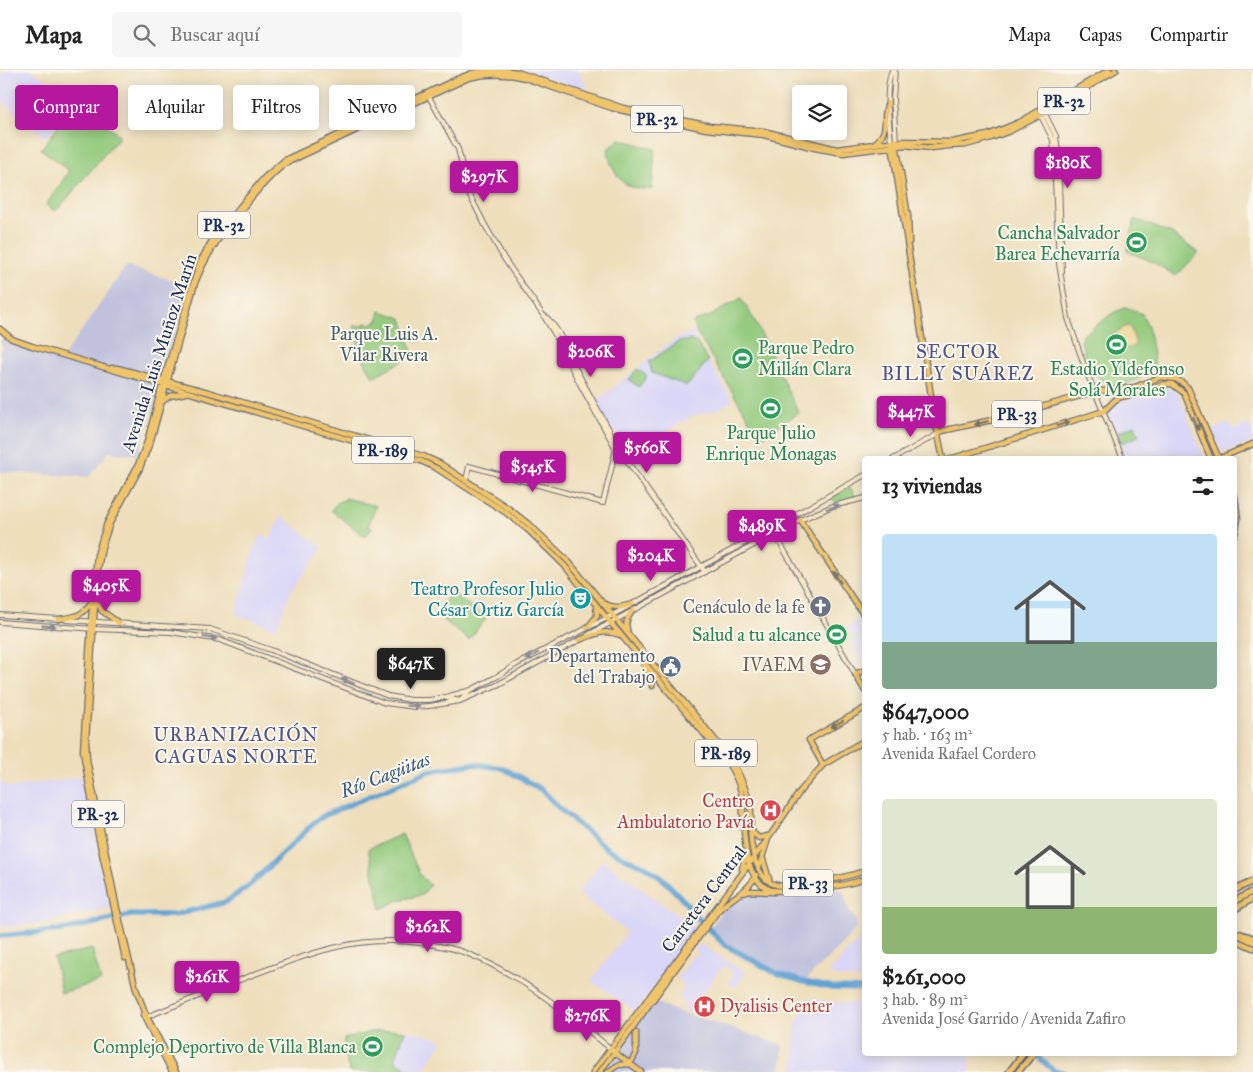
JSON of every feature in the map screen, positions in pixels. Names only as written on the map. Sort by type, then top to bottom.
[{"type":"highway","points":[[1237,889],[1253,881]]},
{"type":"highway","points":[[1237,900],[1253,890]]},
{"type":"highway","points":[[1238,907],[1253,898]]},
{"type":"highway","points":[[1238,907],[1253,902]]},
{"type":"highway","points":[[1237,934],[1253,940]]},
{"type":"highway","points":[[1009,1072],[1022,1056]]},
{"type":"highway","points":[[1018,1072],[1031,1056]]},
{"type":"main road","points":[[893,70],[888,103],[908,253],[942,456]]},
{"type":"main road","points":[[893,70],[894,144]]},
{"type":"main road","name":"Avenida Luis Muñoz Marín","points":[[94,599],[95,564],[103,534],[150,435],[195,283],[206,257],[223,232],[268,179],[286,163],[428,95],[468,78],[501,73],[516,74],[605,104],[706,129],[764,134],[833,152],[851,152],[894,144],[940,147],[978,142],[1004,134],[1110,70]]},
{"type":"main road","name":"Avenida Luis Muñoz Marín","points":[[605,104],[710,126],[763,131],[831,148],[852,148],[874,144],[952,142],[972,139],[1011,127],[1116,70]]},
{"type":"main road","points":[[428,95],[458,149],[469,194],[505,260],[543,315],[612,442],[705,572]]},
{"type":"main road","points":[[874,144],[885,132],[888,103]]},
{"type":"main road","points":[[1041,112],[1053,140],[1059,264],[1068,318],[1095,392],[1122,456]]},
{"type":"main road","points":[[979,137],[983,139],[1004,134]]},
{"type":"main road","points":[[940,147],[971,141],[972,139]]},
{"type":"main road","points":[[466,480],[469,466],[603,503],[619,447],[583,383],[558,332],[550,320],[543,315]]},
{"type":"main road","name":"PR-189","points":[[0,329],[12,339],[110,368],[118,368],[188,392],[381,449],[436,468],[505,512],[528,530],[584,584]]},
{"type":"main road","points":[[161,394],[159,387],[151,379],[169,372],[172,379],[181,385]]},
{"type":"main road","name":"PR-33","points":[[938,434],[1095,392],[1135,387],[1161,377],[1171,377],[1180,381],[1188,388],[1217,456]]},
{"type":"main road","name":"Avenida Luis Muñoz Marín","points":[[165,383],[162,402],[147,453],[110,523],[104,541],[92,621],[86,750],[122,940],[145,1018],[172,1072]]},
{"type":"main road","name":"PR-189","points":[[165,383],[181,385],[423,456],[439,463],[466,480],[531,526],[568,561],[621,635],[680,698],[730,758],[745,787],[750,811],[750,828],[754,856]]},
{"type":"main road","points":[[1104,412],[1115,400],[1165,384],[1172,384],[1184,393],[1210,456]]},
{"type":"main road","points":[[1114,390],[1115,400]]},
{"type":"main road","points":[[162,402],[170,396],[188,392]]},
{"type":"main road","name":"PR-33","points":[[960,456],[1104,412]]},
{"type":"main road","points":[[898,456],[938,434]]},
{"type":"main road","points":[[608,446],[612,442]]},
{"type":"main road","points":[[1225,456],[1253,444]]},
{"type":"main road","points":[[614,460],[625,459]]},
{"type":"main road","points":[[629,636],[625,623],[633,607],[700,566],[862,477]]},
{"type":"main road","points":[[0,622],[92,629],[171,632],[220,640],[385,703],[429,706],[460,701],[497,685],[579,640],[633,607],[705,572],[800,520],[833,506],[862,499]]},
{"type":"main road","points":[[1237,512],[1237,524]]},
{"type":"main road","points":[[800,520],[862,613]]},
{"type":"main road","points":[[775,534],[779,524]]},
{"type":"main road","points":[[775,534],[862,686]]},
{"type":"main road","points":[[58,619],[81,614],[94,599],[102,611],[119,622]]},
{"type":"main road","points":[[587,628],[597,616],[598,603],[613,608],[633,607]]},
{"type":"main road","points":[[0,615],[210,629],[271,650],[388,696],[411,700],[441,698],[471,690],[587,628],[611,619]]},
{"type":"main road","name":"PR-189","points":[[611,619],[629,636],[636,649],[718,749],[734,772],[741,790],[746,850],[749,862]]},
{"type":"main road","points":[[579,640],[610,631],[621,635]]},
{"type":"main road","points":[[636,649],[653,679],[652,686]]},
{"type":"main road","points":[[855,674],[862,670]]},
{"type":"main road","points":[[664,684],[680,698]]},
{"type":"main road","points":[[460,701],[471,690]]},
{"type":"main road","points":[[441,698],[460,701]]},
{"type":"main road","points":[[823,765],[809,740],[862,710]]},
{"type":"main road","points":[[750,828],[759,838],[770,836],[801,790],[823,765],[862,742]]},
{"type":"main road","name":"Carretera Central","points":[[600,1072],[740,874],[770,836]]},
{"type":"main road","name":"Carretera Central","points":[[715,910],[748,887],[755,876],[770,836]]},
{"type":"main road","points":[[740,874],[746,850]]},
{"type":"main road","name":"PR-33","points":[[754,856],[762,875],[771,883],[779,885],[792,886],[814,883],[862,872]]},
{"type":"main road","points":[[762,856],[765,870],[771,883]]},
{"type":"main road","points":[[749,862],[755,876]]},
{"type":"main road","name":"PR-33","points":[[755,876],[765,887],[780,891],[813,889],[862,879]]},
{"type":"main road","points":[[734,897],[750,891],[780,891]]},
{"type":"main road","name":"Carretera Central","points":[[593,1072],[614,1052],[677,967],[697,935]]},
{"type":"main road","points":[[145,1018],[302,957],[355,943],[393,940],[437,945],[470,954],[503,970],[538,994],[641,1072]]},
{"type":"main road","points":[[1237,941],[1253,948]]},
{"type":"main road","points":[[677,967],[684,966]]},
{"type":"main road","name":"Avenida Luis Muñoz Marín","points":[[145,1018],[176,1072]]},
{"type":"main road","points":[[630,1064],[636,1053],[636,1032]]},
{"type":"main road","points":[[608,1072],[618,1065],[630,1064]]},
{"type":"shaded area","points":[[7,70],[31,70],[54,85],[15,85],[15,112],[0,100],[0,78]]},
{"type":"shaded area","points":[[521,70],[579,70],[588,90]]},
{"type":"shaded area","points":[[36,130],[53,130],[46,138]]},
{"type":"shaded area","points":[[126,266],[188,285],[158,395],[138,455],[109,452],[89,477],[0,472],[0,351],[4,348],[0,341],[3,339],[14,345],[62,359]]},
{"type":"shaded area","points":[[694,331],[697,343],[733,401],[716,410],[692,416],[654,439],[647,450],[613,431],[595,402],[672,341]]},
{"type":"shaded area","points":[[1166,388],[1173,389],[1178,393],[1203,456],[1125,456],[1106,413],[1121,401]]},
{"type":"shaded area","points":[[1229,423],[1233,430],[1249,424],[1253,433],[1253,441],[1223,453],[1212,430]]},
{"type":"shaded area","points":[[281,516],[323,548],[290,593],[276,629],[235,614],[255,546],[261,535],[270,539]]},
{"type":"shaded area","points":[[862,617],[862,662],[849,641],[853,638],[846,627]]},
{"type":"shaded area","points":[[84,776],[110,908],[45,923],[0,927],[0,781],[10,788]]},
{"type":"shaded area","points":[[602,860],[695,928],[694,933],[636,1011],[591,981],[627,932],[578,894]]},
{"type":"shaded area","points":[[816,885],[843,891],[849,910],[857,921],[855,930],[806,980],[760,967],[707,932],[725,907],[741,893]]},
{"type":"shaded area","points":[[862,938],[862,980],[837,977],[828,972],[854,944]]},
{"type":"shaded area","points":[[700,944],[746,973],[735,988],[728,983],[733,976],[731,974],[732,971],[724,966],[700,997],[697,996],[690,1007],[691,1013],[682,1007],[685,1002],[678,997],[685,986],[677,979],[694,955],[696,956],[699,953],[695,951]]},
{"type":"shaded area","points":[[652,996],[657,1003],[674,1010],[783,1045],[781,1072],[596,1072]]},
{"type":"shaded area","points":[[808,998],[842,1003],[862,1002],[862,1056],[970,1056],[970,1072],[794,1072],[796,1023]]},
{"type":"shaded area","points":[[405,1031],[423,1034],[443,1041],[422,1072],[412,1072],[395,1060]]},
{"type":"green space","points":[[56,130],[113,130],[120,136],[55,211],[46,205],[69,171],[41,149]]},
{"type":"green space","points":[[620,139],[655,149],[652,189],[632,187],[618,177],[610,161],[608,149]]},
{"type":"green space","points":[[1135,219],[1170,233],[1198,252],[1198,254],[1176,276],[1153,262],[1127,251]]},
{"type":"green space","name":"Parque Pedro Millán Clara","points":[[741,298],[757,325],[799,413],[760,438],[697,333],[693,322],[710,316]]},
{"type":"green space","name":"Estadio Yldefonso Solá Morales","points":[[1126,307],[1142,314],[1148,326],[1155,366],[1141,377],[1125,384],[1108,383],[1100,379],[1091,369],[1081,339],[1083,335],[1113,313]]},
{"type":"green space","name":"Parque Luis A. Vilar Rivera","points":[[380,311],[402,318],[413,355],[373,377],[357,347],[359,345],[354,325],[364,326],[364,323],[370,324],[378,321]]},
{"type":"green space","points":[[690,340],[697,343],[708,361],[687,386],[652,373],[649,362],[678,342]]},
{"type":"green space","points":[[637,369],[647,376],[639,387],[629,380]]},
{"type":"green space","points":[[1135,425],[1139,436],[1122,443],[1118,432]]},
{"type":"green space","points":[[848,488],[852,490],[856,498],[836,503],[832,499],[833,497]]},
{"type":"green space","points":[[345,498],[376,506],[368,526],[372,528],[365,537],[331,510],[338,502],[345,500]]},
{"type":"green space","points":[[452,592],[486,618],[469,640],[441,618],[447,610],[441,606]]},
{"type":"green space","points":[[402,834],[420,875],[430,885],[422,895],[399,900],[381,909],[368,849]]},
{"type":"green space","points":[[92,949],[101,981],[61,993],[54,958]]},
{"type":"green space","name":"Complejo Deportivo de Villa Blanca","points":[[405,1031],[395,1060],[412,1072],[350,1072],[345,1055],[344,1039],[370,1032]]},
{"type":"sand","points":[[1127,326],[1130,327],[1136,344],[1131,348],[1122,349],[1114,344],[1111,335]]},
{"type":"waterway","name":"Río Cagüitas","points":[[0,936],[63,930],[131,915],[174,915],[226,902],[251,884],[316,821],[325,815],[429,771],[473,764],[503,768],[542,790],[560,809],[606,848],[646,867],[663,879],[725,945],[774,972],[800,981],[832,988],[862,989]]},
{"type":"waterway","name":"Río Cagüitas","points":[[1037,1056],[1054,1071],[1063,1072]]},
{"type":"place","name":"Cancha Salvador Barea Echevarría","points":[[1136,243]]},
{"type":"place","name":"Estadio Yldefonso Solá Morales","points":[[1117,344]]},
{"type":"place","name":"Parque Pedro Millán Clara","points":[[742,358]]},
{"type":"place","name":"Parque Julio Enrique Monagas","points":[[771,408]]},
{"type":"place","name":"Teatro Profesor Julio César Ortiz García","points":[[580,599]]},
{"type":"place","name":"Cenáculo de la fe","points":[[821,607]]},
{"type":"place","name":"Salud a tu alcance","points":[[837,635]]},
{"type":"place","name":"IVAEM","points":[[821,665]]},
{"type":"place","name":"Departamento del Trabajo","points":[[671,666]]},
{"type":"place","name":"Centro Ambulatorio Pavía","points":[[770,811]]},
{"type":"place","name":"Dyalisis Center","points":[[704,1006]]},
{"type":"place","name":"Complejo Deportivo de Villa Blanca","points":[[372,1047]]},
{"type":"district","name":"SECTOR BILLY SUÁREZ","points":[[958,362]]},
{"type":"district","name":"URBANIZACIÓN CAGUAS NORTE","points":[[236,745]]}]
